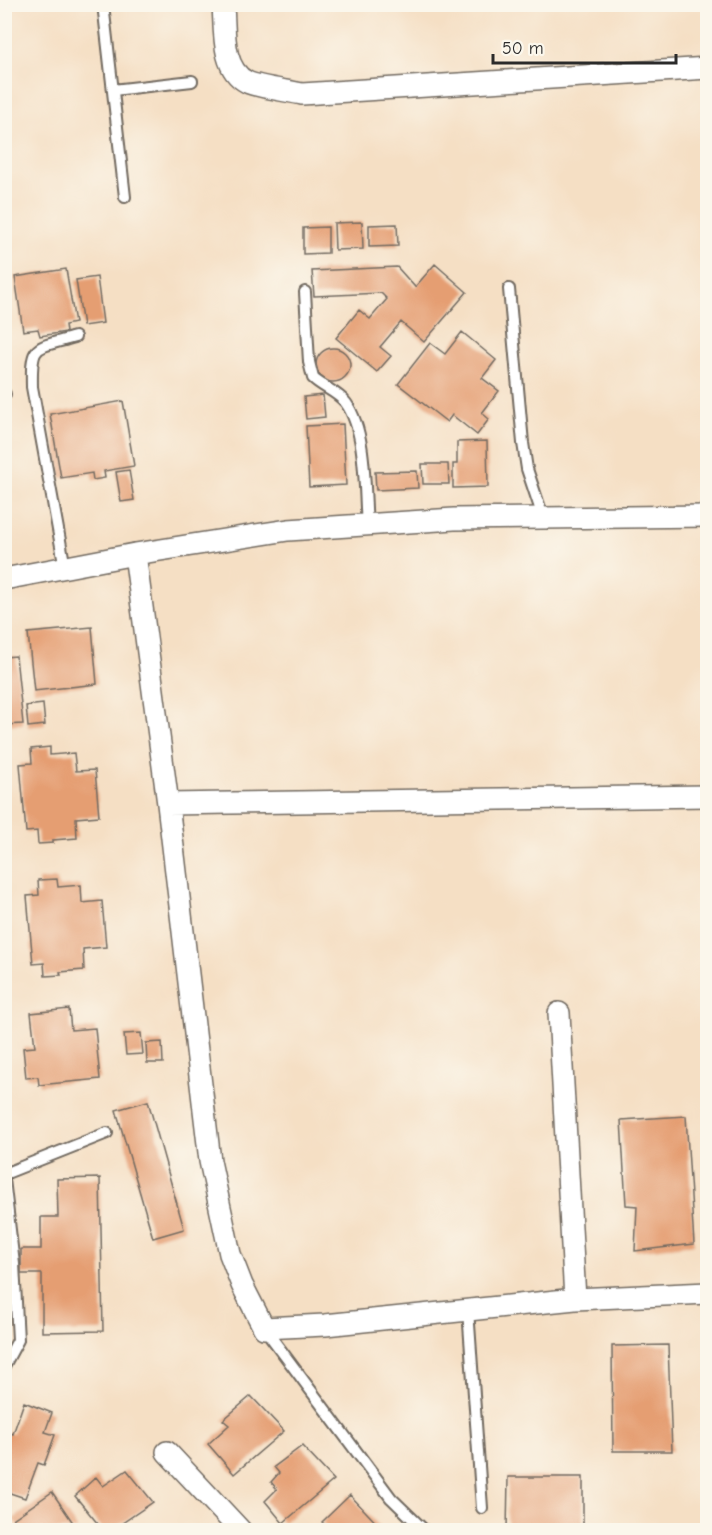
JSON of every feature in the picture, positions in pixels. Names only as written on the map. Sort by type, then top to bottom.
[{"type":"street","points":[[223,4],[226,50],[232,67],[246,81],[302,94],[708,68]]},
{"type":"street","points":[[4,579],[135,554],[288,530],[454,519],[708,516]]},
{"type":"street","points":[[135,554],[168,804],[210,1161],[230,1254],[242,1285],[264,1328],[325,1325],[575,1299],[708,1293]]},
{"type":"street","points":[[168,804],[708,796]]},
{"type":"street","points":[[559,1013],[575,1299]]},
{"type":"street","points":[[167,1452],[240,1530]]},
{"type":"lane","points":[[103,4],[125,197]]},
{"type":"lane","points":[[113,90],[192,81]]},
{"type":"lane","points":[[509,288],[523,443],[528,469],[543,517]]},
{"type":"lane","points":[[304,292],[309,362],[313,378],[344,400],[351,411],[360,437],[367,525]]},
{"type":"lane","points":[[64,568],[32,387],[32,360],[35,352],[41,347],[75,337]]},
{"type":"lane","points":[[4,1174],[107,1133]]},
{"type":"lane","points":[[4,1179],[14,1264],[18,1340],[4,1366]]},
{"type":"lane","points":[[468,1310],[482,1508]]},
{"type":"lane","points":[[264,1328],[391,1497],[422,1528]]},
{"type":"building","points":[[362,222],[363,249],[335,250],[334,223]]},
{"type":"building","points":[[397,224],[398,246],[369,247],[369,225]]},
{"type":"building","points":[[328,227],[328,253],[303,254],[303,228]]},
{"type":"building","points":[[435,264],[467,292],[424,342],[401,322],[380,347],[391,356],[377,372],[336,338],[359,310],[370,319],[387,299],[381,293],[314,296],[312,271],[397,267],[415,287]]},
{"type":"building","points":[[66,269],[75,323],[65,325],[66,332],[40,336],[38,329],[23,331],[15,277]]},
{"type":"building","points":[[97,277],[103,323],[83,326],[76,280]]},
{"type":"building","points":[[462,332],[496,360],[482,378],[499,391],[482,413],[489,419],[477,435],[452,415],[447,422],[398,384],[430,343],[445,354]]},
{"type":"building","points":[[333,348],[345,353],[350,365],[345,377],[333,382],[321,377],[316,365],[321,353]]},
{"type":"building","points":[[323,395],[325,417],[306,419],[304,397]]},
{"type":"building","points":[[123,401],[134,466],[104,471],[105,478],[93,480],[92,473],[61,478],[50,414]]},
{"type":"building","points":[[343,424],[346,485],[309,487],[306,426]]},
{"type":"building","points":[[487,441],[488,487],[453,488],[453,464],[457,464],[457,442]]},
{"type":"building","points":[[422,464],[448,464],[449,484],[423,484]]},
{"type":"building","points":[[129,470],[134,500],[121,502],[116,472]]},
{"type":"building","points":[[417,471],[418,488],[376,490],[375,472]]},
{"type":"building","points":[[92,627],[97,684],[34,691],[28,633]]},
{"type":"building","points":[[16,656],[23,724],[4,725],[4,657]]},
{"type":"building","points":[[43,704],[45,725],[28,727],[26,706]]},
{"type":"building","points":[[50,747],[50,755],[74,753],[76,771],[95,770],[99,816],[76,818],[77,838],[38,844],[37,831],[26,832],[20,764],[32,763],[31,749]]},
{"type":"building","points":[[57,879],[58,887],[81,885],[82,903],[102,901],[106,947],[83,949],[84,970],[45,976],[44,963],[33,964],[27,896],[39,895],[38,880]]},
{"type":"building","points":[[69,1009],[71,1030],[95,1028],[100,1079],[39,1085],[38,1077],[26,1078],[23,1048],[35,1047],[31,1013]]},
{"type":"building","points":[[141,1033],[143,1054],[126,1055],[124,1034]]},
{"type":"building","points":[[162,1042],[163,1063],[147,1063],[146,1043]]},
{"type":"building","points":[[148,1101],[184,1229],[153,1238],[116,1110]]},
{"type":"building","points":[[686,1116],[694,1244],[635,1251],[637,1206],[626,1205],[621,1120]]},
{"type":"building","points":[[100,1178],[103,1331],[42,1332],[42,1274],[21,1274],[21,1249],[41,1249],[41,1217],[58,1217],[57,1179]]},
{"type":"building","points":[[668,1345],[672,1451],[613,1451],[612,1346]]},
{"type":"building","points":[[251,1396],[284,1431],[234,1474],[208,1444],[229,1425],[223,1420]]},
{"type":"building","points":[[24,1402],[52,1413],[45,1432],[55,1435],[44,1465],[38,1463],[25,1498],[4,1491],[4,1431],[13,1434]]},
{"type":"building","points":[[302,1446],[334,1480],[283,1523],[265,1501],[277,1489],[271,1482],[279,1473],[274,1467]]},
{"type":"building","points":[[127,1470],[153,1502],[112,1530],[103,1530],[75,1496],[96,1477],[103,1486]]},
{"type":"building","points":[[508,1477],[583,1477],[583,1530],[507,1530]]},
{"type":"building","points":[[52,1492],[78,1530],[21,1530],[13,1519]]},
{"type":"building","points":[[350,1495],[383,1530],[321,1530],[326,1526],[322,1522]]}]
